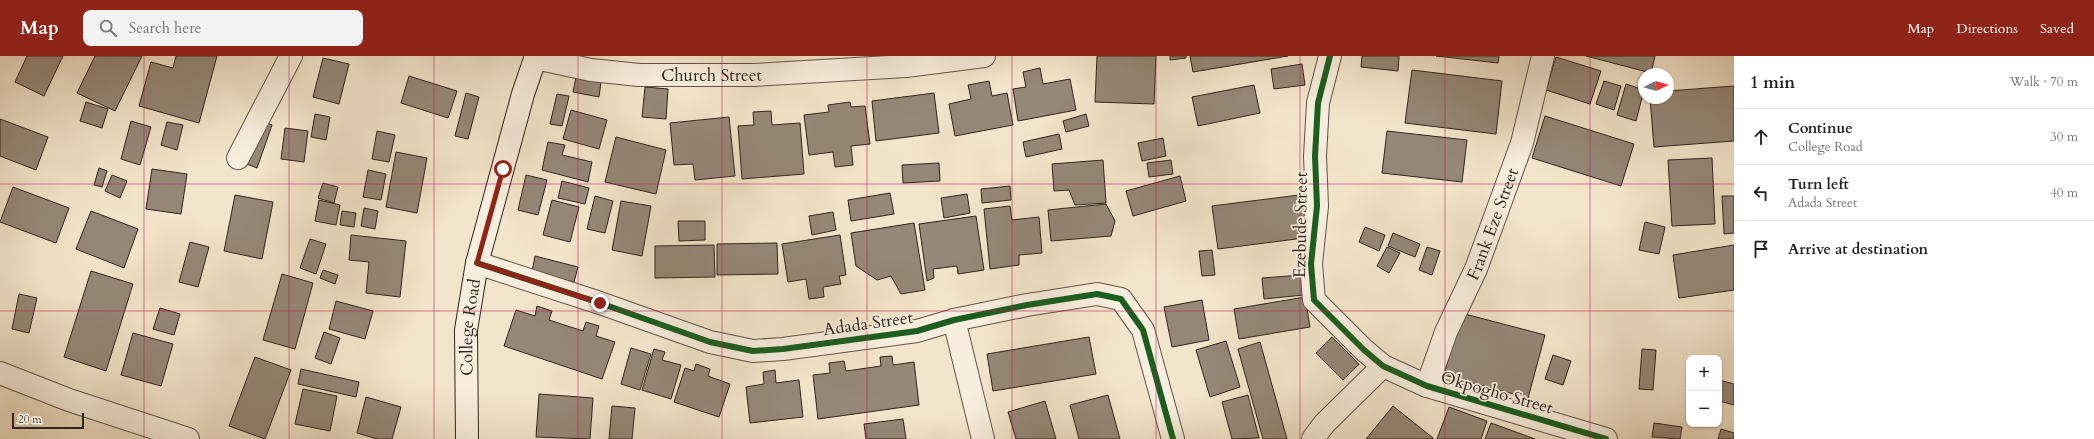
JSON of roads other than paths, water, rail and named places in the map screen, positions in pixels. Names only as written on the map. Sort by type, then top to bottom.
[{"type":"street","points":[[238,158],[291,56]]},
{"type":"street","name":"Church Street","points":[[535,57],[591,70],[639,75],[754,75],[906,66],[984,56]]},
{"type":"street","name":"Ezebude Street","points":[[1330,56],[1318,102],[1315,156],[1317,206],[1311,264],[1314,300],[1364,350],[1384,366]]},
{"type":"street","name":"Frank Eze Street","points":[[1428,386],[1446,332],[1476,269],[1520,151],[1543,56]]},
{"type":"street","name":"College Road","points":[[467,439],[466,330],[477,263],[523,94],[535,57]]},
{"type":"street","name":"Adada Street","points":[[477,263],[600,303],[710,342],[753,351],[783,349],[917,331],[954,320],[1027,305],[1097,294],[1121,299],[1143,330],[1173,439]]},
{"type":"street","points":[[954,320],[983,439]]},
{"type":"street","points":[[1313,439],[1324,424],[1384,366]]},
{"type":"street","name":"Okpogho Street","points":[[1384,366],[1428,386],[1606,439]]},
{"type":"street","points":[[0,373],[69,400],[188,439]]}]
